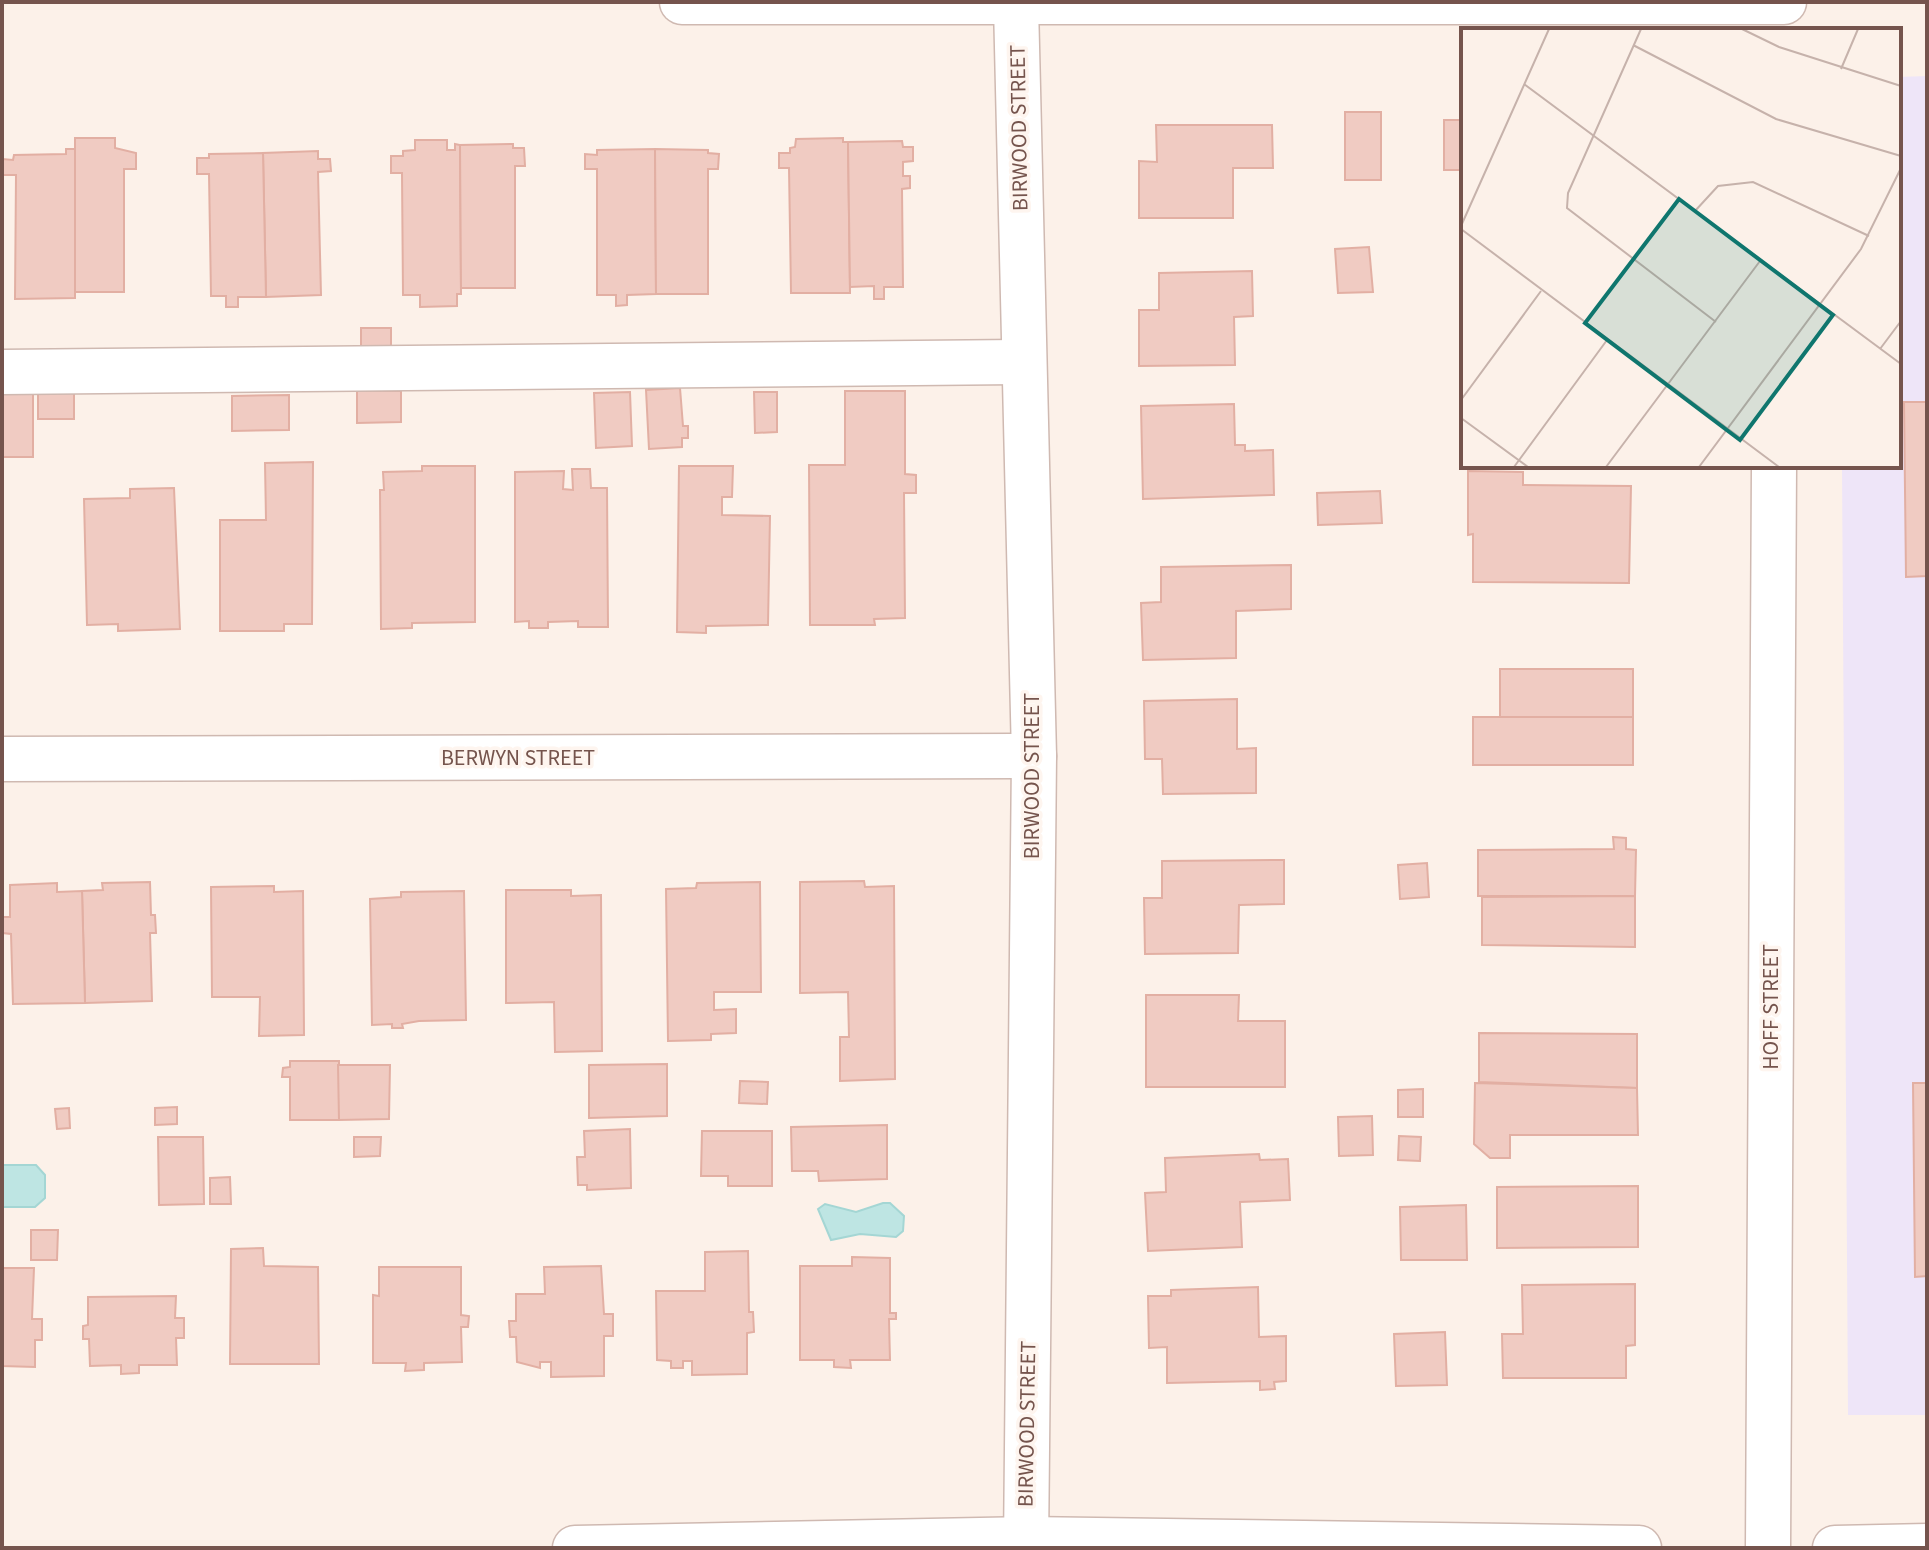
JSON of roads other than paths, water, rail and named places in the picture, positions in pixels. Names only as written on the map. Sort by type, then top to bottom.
[{"type":"street","points":[[682,2],[1016,5],[1784,2]]},
{"type":"street","points":[[1776,2],[1776,28]]},
{"type":"street","name":"BIRWOOD STREET","points":[[1016,5],[1034,756],[1026,1544]]},
{"type":"street","points":[[2,372],[1024,362]]},
{"type":"street","name":"HOFF STREET","points":[[1768,1548],[1774,468]]},
{"type":"street","name":"BERWYN STREET","points":[[2,759],[1034,756]]},
{"type":"street","points":[[575,1548],[1026,1544],[1639,1548]]},
{"type":"street","points":[[1835,1548],[1927,1546]]},
{"type":"water","points":[[2,1165],[36,1165],[45,1175],[45,1198],[35,1207],[2,1207]]},
{"type":"water","points":[[890,1203],[904,1216],[903,1231],[896,1237],[860,1234],[831,1240],[818,1209],[825,1204],[856,1212]]}]
